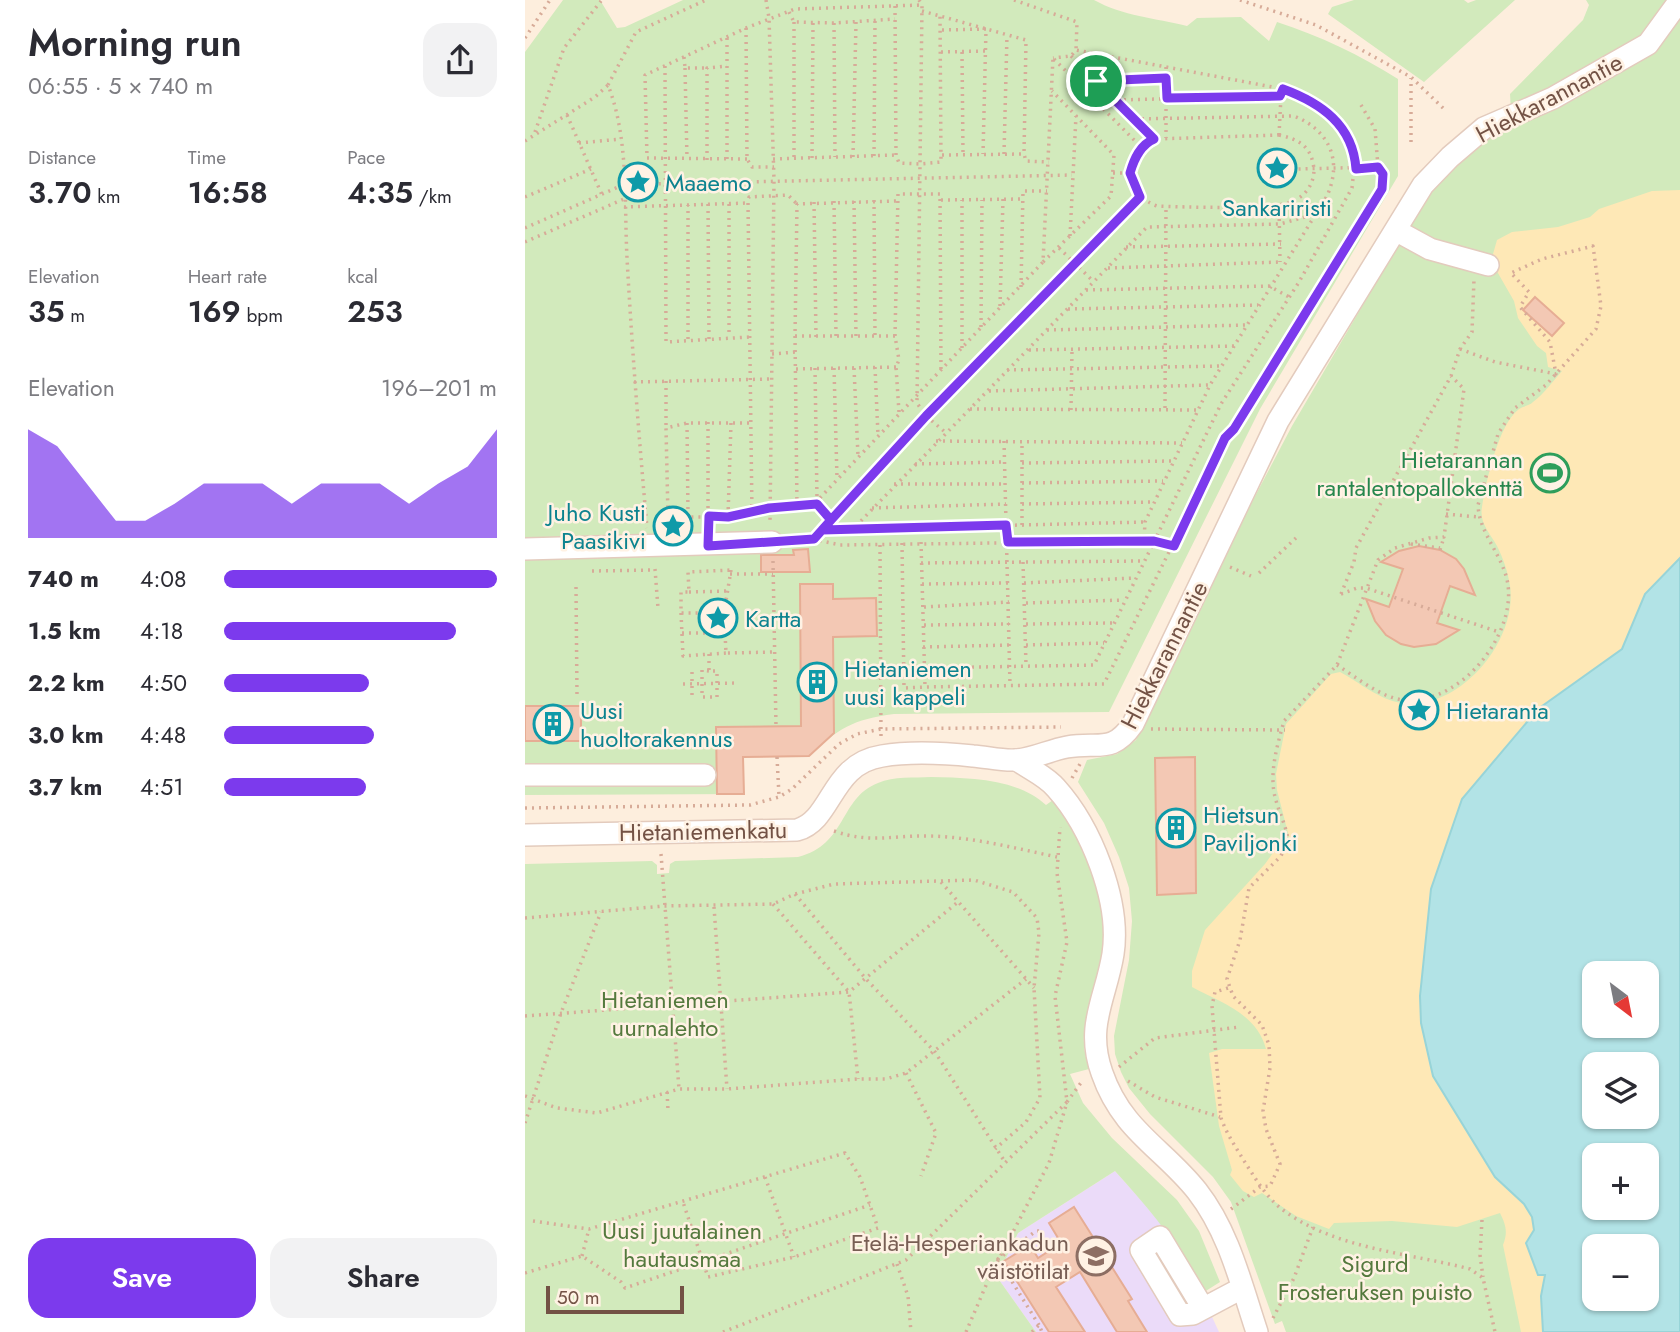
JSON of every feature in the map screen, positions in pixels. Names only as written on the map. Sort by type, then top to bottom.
[{"type":"street","name":"Hiekkarannantie","points":[[1017,760],[1068,747],[1115,744],[1122,740],[1133,724],[1278,421],[1423,185],[1484,128],[1553,98],[1648,44],[1680,0]]},
{"type":"street","points":[[1397,231],[1430,249],[1480,262]]},
{"type":"street","points":[[525,549],[708,546],[772,542]]},
{"type":"street","name":"Hietaniemenkatu","points":[[525,835],[797,830],[811,823],[843,777],[859,764],[881,756],[945,753],[1017,760]]},
{"type":"street","points":[[1017,760],[1058,790],[1087,832],[1105,883],[1112,915],[1114,951],[1096,1015],[1094,1075],[1111,1093],[1137,1133],[1196,1189],[1216,1219],[1242,1288],[1264,1328]]},
{"type":"street","points":[[525,775],[705,775]]},
{"type":"street","points":[[1197,1318],[1242,1288]]},
{"type":"path","points":[[525,38],[550,0]]},
{"type":"path","points":[[525,141],[595,97],[608,85],[636,32],[706,0]]},
{"type":"path","points":[[766,0],[774,167],[769,508],[772,542],[814,539],[840,545],[880,545],[902,542],[1154,541],[1174,546]]},
{"type":"path","points":[[919,0],[922,8],[917,403],[926,416],[945,432]]},
{"type":"path","points":[[1014,0],[1077,22],[1076,50],[1071,55],[1053,58]]},
{"type":"path","points":[[1240,0],[1316,25],[1411,77],[1444,109]]},
{"type":"path","points":[[535,134],[564,48],[601,1]]},
{"type":"path","points":[[895,6],[896,155],[899,163],[941,162],[940,16]]},
{"type":"path","points":[[747,159],[647,158],[645,75],[789,11],[895,6],[922,8],[940,16],[1026,40],[1024,154],[1026,161],[1049,162]]},
{"type":"path","points":[[789,11],[794,22],[795,158]]},
{"type":"path","points":[[794,22],[834,23],[895,19]]},
{"type":"path","points":[[874,21],[874,156]]},
{"type":"path","points":[[853,157],[856,22]]},
{"type":"path","points":[[812,158],[813,23]]},
{"type":"path","points":[[834,23],[835,157]]},
{"type":"path","points":[[746,28],[747,159],[752,167],[774,167]]},
{"type":"path","points":[[941,30],[986,29]]},
{"type":"path","points":[[983,155],[986,29]]},
{"type":"path","points":[[1004,154],[1007,35]]},
{"type":"path","points":[[727,37],[727,159]]},
{"type":"path","points":[[923,668],[1094,665],[1221,404],[1289,297],[1352,188],[1356,169],[1348,138],[1332,115],[1308,99],[1283,89],[1076,50]]},
{"type":"path","points":[[941,52],[985,51]]},
{"type":"path","points":[[962,52],[963,154]]},
{"type":"path","points":[[1071,55],[1154,139]]},
{"type":"path","points":[[684,57],[687,159]]},
{"type":"path","points":[[1043,262],[1053,58]]},
{"type":"path","points":[[1053,58],[1142,149]]},
{"type":"path","points":[[665,66],[666,342],[750,337]]},
{"type":"path","points":[[685,68],[727,66]]},
{"type":"path","points":[[1166,67],[1166,138]]},
{"type":"path","points":[[707,68],[708,160]]},
{"type":"path","points":[[1411,77],[1411,142]]},
{"type":"path","points":[[1096,81],[1166,78]]},
{"type":"path","points":[[608,85],[617,108],[624,169],[634,382],[658,608]]},
{"type":"path","points":[[1279,135],[1280,96],[1283,89]]},
{"type":"path","points":[[666,382],[668,517],[728,517],[769,508],[817,503],[899,412],[1043,262],[1111,196],[1114,155],[1052,91]]},
{"type":"path","points":[[1117,100],[1280,96]]},
{"type":"path","points":[[902,542],[904,688],[1104,684],[1225,438],[1234,429],[1382,189],[1383,174],[1378,167],[1375,130],[1360,105]]},
{"type":"path","points":[[1135,119],[1280,114],[1294,116],[1315,127],[1330,148],[1334,167],[1332,184],[1318,209],[1281,265],[1210,385],[1145,522],[1144,541]]},
{"type":"path","points":[[567,115],[602,195]]},
{"type":"path","points":[[1070,236],[1076,116]]},
{"type":"path","points":[[1279,135],[1306,146],[1314,169],[1313,179],[1306,192],[1293,201],[1279,205],[1150,204],[1142,196],[1130,173],[1146,142],[1154,139],[1279,135]]},
{"type":"path","points":[[579,144],[621,139]]},
{"type":"path","points":[[942,155],[1024,154]]},
{"type":"path","points":[[773,159],[896,155]]},
{"type":"path","points":[[1261,158],[1270,158]]},
{"type":"path","points":[[1296,169],[1378,167]]},
{"type":"path","points":[[525,197],[591,169]]},
{"type":"path","points":[[525,242],[624,199],[646,196],[647,169],[624,169]]},
{"type":"path","points":[[1113,173],[1130,173]]},
{"type":"path","points":[[647,184],[1072,175]]},
{"type":"path","points":[[1262,180],[1271,180]]},
{"type":"path","points":[[525,228],[625,184]]},
{"type":"path","points":[[1021,287],[1023,191],[1047,191]]},
{"type":"path","points":[[752,513],[748,203],[749,197],[774,194],[788,195],[797,204],[797,506]]},
{"type":"path","points":[[899,412],[896,367],[899,360],[895,336],[898,194],[940,194],[941,369]]},
{"type":"path","points":[[814,539],[926,416],[1142,196]]},
{"type":"path","points":[[1000,307],[1003,199]]},
{"type":"path","points":[[941,201],[1023,199]]},
{"type":"path","points":[[874,200],[875,336]]},
{"type":"path","points":[[962,200],[962,348]]},
{"type":"path","points":[[981,327],[982,200]]},
{"type":"path","points":[[834,201],[836,336]]},
{"type":"path","points":[[855,201],[856,337]]},
{"type":"path","points":[[797,204],[897,201]]},
{"type":"path","points":[[814,202],[816,337]]},
{"type":"path","points":[[624,207],[748,203]]},
{"type":"path","points":[[708,204],[709,339]]},
{"type":"path","points":[[729,204],[729,337]]},
{"type":"path","points":[[688,205],[688,339]]},
{"type":"path","points":[[1279,205],[1281,265]]},
{"type":"path","points":[[1165,408],[1166,206]]},
{"type":"path","points":[[574,207],[579,219]]},
{"type":"path","points":[[853,528],[1147,227],[1280,224],[1305,217],[1318,209]]},
{"type":"path","points":[[1126,247],[1281,244]]},
{"type":"path","points":[[1337,665],[1390,696],[1416,700],[1452,687],[1468,675],[1487,653],[1499,632],[1508,604],[1508,586],[1499,556],[1478,517],[1478,505],[1499,434],[1515,408],[1529,400],[1556,374],[1595,329],[1601,306],[1594,246],[1542,259],[1511,273]]},
{"type":"path","points":[[1058,248],[1093,281]]},
{"type":"path","points":[[1499,632],[1366,588],[1357,588],[1341,594],[1354,562],[1356,548],[1451,376],[1460,349],[1472,331],[1480,262],[1511,273],[1529,292],[1520,307],[1550,342],[1556,374]]},
{"type":"path","points":[[1105,268],[1281,265]]},
{"type":"path","points":[[1086,290],[1165,286],[1269,286],[1289,297]]},
{"type":"path","points":[[1067,309],[1258,305]]},
{"type":"path","points":[[1047,330],[1246,325]]},
{"type":"path","points":[[795,336],[895,336]]},
{"type":"path","points":[[1028,350],[1234,346]]},
{"type":"path","points":[[1460,349],[1495,362],[1556,374]]},
{"type":"path","points":[[1071,410],[1072,350]]},
{"type":"path","points":[[772,354],[796,352]]},
{"type":"path","points":[[1007,370],[1221,366]]},
{"type":"path","points":[[875,367],[878,435]]},
{"type":"path","points":[[796,369],[896,367]]},
{"type":"path","points":[[815,368],[817,503],[831,520]]},
{"type":"path","points":[[834,368],[837,479]]},
{"type":"path","points":[[854,368],[858,456]]},
{"type":"path","points":[[1408,544],[1440,549],[1444,537],[1464,389],[1451,376]]},
{"type":"path","points":[[634,382],[771,379]]},
{"type":"path","points":[[989,391],[1210,385]]},
{"type":"path","points":[[970,410],[1198,410]]},
{"type":"path","points":[[708,422],[708,546]]},
{"type":"path","points":[[666,428],[687,423],[749,423]]},
{"type":"path","points":[[687,423],[688,516]]},
{"type":"path","points":[[728,517],[731,423]]},
{"type":"path","points":[[936,441],[1182,443]]},
{"type":"path","points":[[1004,441],[1010,685]]},
{"type":"path","points":[[1022,441],[1022,525]]},
{"type":"path","points":[[1021,463],[1173,461]]},
{"type":"path","points":[[914,464],[1004,462]]},
{"type":"path","points":[[1022,483],[1163,481]]},
{"type":"path","points":[[894,484],[1005,484]]},
{"type":"path","points":[[1022,504],[1154,502]]},
{"type":"path","points":[[872,508],[1006,504]]},
{"type":"path","points":[[1446,514],[1478,517]]},
{"type":"path","points":[[822,530],[1145,522]]},
{"type":"path","points":[[1259,573],[1298,536]]},
{"type":"path","points":[[1216,1219],[1260,1187],[1270,1186],[1280,1164],[1266,1129],[1263,1111],[1270,1068],[1269,1045],[1262,1025],[1233,996],[1229,988],[1228,971],[1240,940],[1249,888],[1281,856],[1288,840],[1274,783],[1284,721],[1337,665],[1378,560],[1395,548],[1444,537]]},
{"type":"path","points":[[921,542],[925,687]]},
{"type":"path","points":[[880,545],[881,756]]},
{"type":"path","points":[[921,563],[1143,561]]},
{"type":"path","points":[[1023,562],[1026,665]]},
{"type":"path","points":[[592,571],[655,570]]},
{"type":"path","points":[[689,592],[688,572],[731,570],[725,613],[726,653]]},
{"type":"path","points":[[730,574],[773,574]]},
{"type":"path","points":[[1024,583],[1135,578]]},
{"type":"path","points":[[922,584],[1009,583]]},
{"type":"path","points":[[774,584],[776,727]]},
{"type":"path","points":[[576,587],[577,696]]},
{"type":"path","points":[[728,591],[681,592],[683,656],[776,652]]},
{"type":"path","points":[[1026,603],[1124,600]]},
{"type":"path","points":[[923,607],[1009,602]]},
{"type":"path","points":[[681,613],[725,613]]},
{"type":"path","points":[[1026,624],[1114,623]]},
{"type":"path","points":[[924,625],[1009,624]]},
{"type":"path","points":[[682,633],[725,633]]},
{"type":"path","points":[[1026,645],[1104,643]]},
{"type":"path","points":[[923,647],[1010,645]]},
{"type":"path","points":[[709,654],[709,671]]},
{"type":"path","points":[[702,670],[709,671],[717,671],[717,697],[702,697],[702,670]]},
{"type":"path","points":[[692,672],[692,697]]},
{"type":"path","points":[[683,684],[739,683]]},
{"type":"path","points":[[1133,724],[1151,729],[1284,730]]},
{"type":"path","points":[[777,757],[779,797]]},
{"type":"path","points":[[525,808],[705,805]]},
{"type":"path","points":[[966,1332],[998,1259],[1049,1163],[1067,1102],[1055,996],[1067,942],[1057,857],[1061,823]]},
{"type":"path","points":[[834,831],[869,840],[928,835],[987,841],[1057,857]]},
{"type":"path","points":[[660,854],[679,1089]]},
{"type":"path","points":[[525,918],[664,906],[773,904],[795,894],[834,884],[974,880],[1013,892],[1037,918],[1039,933],[1034,988],[1039,1098],[1027,1122],[995,1149]]},
{"type":"path","points":[[941,882],[1034,988]]},
{"type":"path","points":[[795,894],[866,979],[935,1052],[1005,1162]]},
{"type":"path","points":[[525,1016],[849,992],[958,902]]},
{"type":"path","points":[[773,904],[849,992],[858,1079]]},
{"type":"path","points":[[714,907],[727,1089]]},
{"type":"path","points":[[525,1123],[561,1013],[601,912]]},
{"type":"path","points":[[525,1096],[557,1108],[597,1113],[679,1089],[727,1089],[858,1079],[886,1080],[907,1073],[1025,979]]},
{"type":"path","points":[[1229,988],[1216,992],[1212,1006],[1221,1118],[1260,1187],[1281,1209],[1341,1239],[1470,1269],[1483,1278]]},
{"type":"path","points":[[723,1332],[906,1260],[1094,1075],[1115,1070],[1155,1038],[1239,1027]]},
{"type":"path","points":[[907,1073],[936,1133],[921,1176]]},
{"type":"path","points":[[1126,1078],[1155,1097],[1221,1118]]},
{"type":"path","points":[[667,1092],[668,1110]]},
{"type":"path","points":[[533,1221],[589,1229],[845,1153],[860,1177],[878,1228],[795,1257],[708,1277],[683,1202]]},
{"type":"path","points":[[765,1177],[795,1257]]},
{"type":"path","points":[[582,1256],[621,1282],[625,1288],[870,1205]]},
{"type":"path","points":[[1482,1220],[1480,1255],[1495,1332]]},
{"type":"path","points":[[1264,1328],[1294,1278],[1313,1227]]},
{"type":"path","points":[[582,1256],[589,1229]]},
{"type":"path","points":[[998,1259],[1035,1231],[1040,1231]]},
{"type":"path","points":[[525,1273],[582,1256]]},
{"type":"path","points":[[998,1259],[1042,1332]]},
{"type":"path","points":[[897,1264],[908,1297],[911,1332]]},
{"type":"path","points":[[1032,1332],[1039,1325]]},
{"type":"shaded area","name":"Etelä-Hesperiankadun väistötilat","points":[[1115,1171],[1159,1220],[1182,1251],[1219,1332],[1036,1332],[997,1277],[1018,1233]]},
{"type":"green space","points":[[563,0],[600,0],[617,28],[625,27],[683,0],[1094,0],[1128,13],[1187,26],[1197,18],[1241,17],[1269,41],[1277,22],[1339,47],[1398,79],[1398,176],[1260,409],[1109,712],[894,714],[867,719],[838,732],[808,756],[744,757],[744,794],[525,795],[525,52]]},
{"type":"green space","points":[[1354,0],[1464,0],[1468,3],[1476,0],[1515,0],[1424,82],[1328,14],[1332,7]]},
{"type":"green space","name":"Hietaranta","points":[[1586,0],[1680,0],[1680,558],[1431,889],[1420,996],[1495,1177],[1543,1332],[1286,1332],[1282,1321],[1275,1324],[1231,1202],[1213,1177],[1150,1114],[1129,1088],[1121,1072],[1115,1054],[1114,1036],[1129,960],[1132,921],[1129,888],[1104,823],[1078,782],[1087,760],[1117,754],[1136,740],[1225,553],[1292,426],[1429,192],[1479,141],[1512,127],[1510,94],[1583,20],[1589,5]]},
{"type":"green space","points":[[931,777],[992,781],[1021,789],[1046,805],[1053,800],[1075,833],[1101,894],[1107,935],[1103,965],[1084,1033],[1089,1069],[1070,1074],[1083,1103],[1112,1138],[1177,1200],[1199,1231],[1220,1282],[1201,1294],[1174,1244],[1115,1171],[1018,1233],[997,1277],[1036,1332],[525,1332],[525,864],[652,861],[657,865],[657,874],[669,873],[670,864],[675,861],[798,857],[814,851],[826,842],[865,790],[891,779]]},
{"type":"sand","name":"Hietaranta","points":[[1680,190],[1680,558],[1645,594],[1622,649],[1538,709],[1462,799],[1431,889],[1420,996],[1421,1023],[1433,1076],[1495,1177],[1524,1204],[1532,1217],[1545,1275],[1541,1296],[1543,1332],[1521,1332],[1503,1245],[1506,1229],[1500,1213],[1457,1227],[1392,1221],[1334,1223],[1329,1229],[1296,1216],[1262,1193],[1254,1197],[1243,1191],[1230,1175],[1232,1170],[1219,1126],[1209,1053],[1222,1049],[1266,1049],[1255,1027],[1247,1018],[1192,987],[1192,971],[1205,930],[1278,846],[1290,841],[1277,790],[1276,774],[1286,724],[1331,674],[1340,672],[1393,701],[1423,703],[1444,696],[1463,684],[1494,650],[1505,629],[1510,607],[1510,586],[1501,555],[1482,518],[1487,483],[1499,440],[1512,417],[1519,409],[1537,399],[1562,371],[1548,367],[1546,353],[1537,346],[1518,318],[1514,301],[1491,261],[1497,240],[1512,232],[1558,227],[1590,217],[1599,209],[1652,191]]},
{"type":"water","points":[[1680,558],[1680,1332],[1543,1332],[1541,1296],[1545,1275],[1538,1275],[1526,1243],[1534,1230],[1532,1217],[1524,1204],[1495,1177],[1433,1076],[1421,1023],[1420,996],[1431,889],[1462,799],[1538,709],[1622,649],[1645,594]]},
{"type":"building","points":[[1535,297],[1564,323],[1552,336],[1523,310]]},
{"type":"building","points":[[1419,546],[1440,550],[1456,559],[1464,569],[1475,595],[1450,586],[1437,623],[1459,630],[1436,644],[1414,647],[1401,644],[1386,635],[1375,621],[1366,599],[1389,607],[1403,569],[1381,562],[1399,551]]},
{"type":"building","points":[[808,549],[810,572],[761,572],[761,555],[794,555],[793,550]]},
{"type":"building","name":"Hietaniemen uusi kappeli","points":[[800,584],[833,584],[833,599],[876,598],[877,636],[833,637],[834,733],[809,756],[743,757],[744,794],[717,794],[716,727],[801,726]]},
{"type":"building","name":"Uusi huoltorakennus","points":[[525,706],[581,706],[581,741],[525,741]]},
{"type":"building","name":"Hietsun Paviljonki","points":[[1195,757],[1196,893],[1157,895],[1155,758]]},
{"type":"building","points":[[1074,1207],[1132,1299],[1128,1301],[1147,1332],[1117,1332],[1080,1272],[1056,1287],[1085,1332],[1049,1332],[1004,1261],[1030,1245],[1038,1258],[1061,1243],[1049,1223]]},
{"type":"place","name":"Sankariristi","points":[[1277,168]]},
{"type":"place","name":"Maaemo","points":[[638,182]]},
{"type":"place","name":"Hietarannan rantalentopallokenttä","points":[[1550,473]]},
{"type":"place","name":"Juho Kusti Paasikivi","points":[[673,526]]},
{"type":"place","name":"Kartta","points":[[718,618]]},
{"type":"place","name":"Hietaniemen uusi kappeli","points":[[817,682]]},
{"type":"place","name":"Hietaranta","points":[[1419,710]]},
{"type":"place","name":"Uusi huoltorakennus","points":[[553,724]]},
{"type":"place","name":"Hietsun Paviljonki","points":[[1176,828]]},
{"type":"place","name":"Etelä-Hesperiankadun väistötilat","points":[[1096,1256]]},
{"type":"route","points":[[1096,81],[1154,139],[1146,142],[1134,160],[1130,173],[1140,197],[926,416],[831,520],[822,530],[814,539],[708,546],[709,516],[728,517],[769,508],[817,504],[831,520],[822,530],[1006,525],[1008,542],[1154,541],[1174,546],[1225,438],[1234,429],[1382,189],[1383,174],[1378,167],[1356,169],[1352,147],[1341,125],[1332,115],[1320,105],[1283,89],[1280,96],[1167,98],[1166,78],[1096,81]]},
{"type":"park label","name":"Hietaniemen uurnalehto","points":[[665,1013]]},
{"type":"park label","name":"Uusi juutalainen hautausmaa","points":[[682,1244]]},
{"type":"park label","name":"Sigurd Frosteruksen puisto","points":[[1375,1277]]}]
